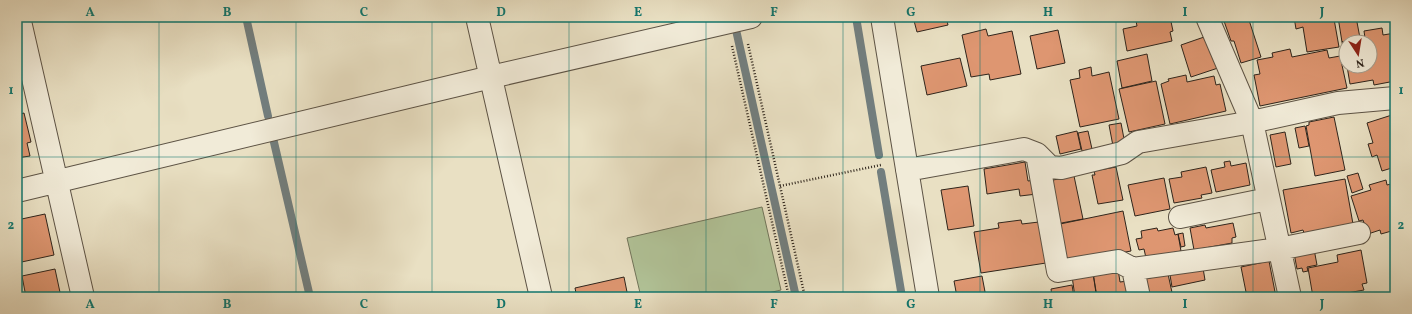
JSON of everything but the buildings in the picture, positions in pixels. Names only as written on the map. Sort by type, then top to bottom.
[{"type":"street","points":[[20,17],[83,297]]},
{"type":"street","points":[[477,17],[541,297]]},
{"type":"street","points":[[882,17],[928,297]]},
{"type":"street","points":[[1207,17],[1252,122],[1290,297]]},
{"type":"street","points":[[17,191],[491,77],[737,20]]},
{"type":"street","points":[[906,165],[1024,149],[1037,154],[1050,166],[1060,168],[1122,153],[1138,142],[1252,122],[1338,103],[1395,98]]},
{"type":"street","points":[[1037,154],[1058,271],[1118,261],[1133,269],[1280,249],[1359,233]]},
{"type":"street","points":[[1180,217],[1268,199]]},
{"type":"street","points":[[1133,269],[1139,297]]},
{"type":"path","points":[[737,20],[780,186],[805,297]]},
{"type":"path","points":[[737,20],[789,297]]},
{"type":"path","points":[[780,186],[906,165]]},
{"type":"green space","points":[[762,207],[781,290],[751,297],[641,297],[627,238]]},
{"type":"waterway","points":[[246,17],[268,116]]},
{"type":"waterway","points":[[856,17],[879,155]]},
{"type":"waterway","points":[[734,21],[796,297]]},
{"type":"waterway","points":[[273,138],[310,297]]},
{"type":"waterway","points":[[881,172],[902,297]]}]
